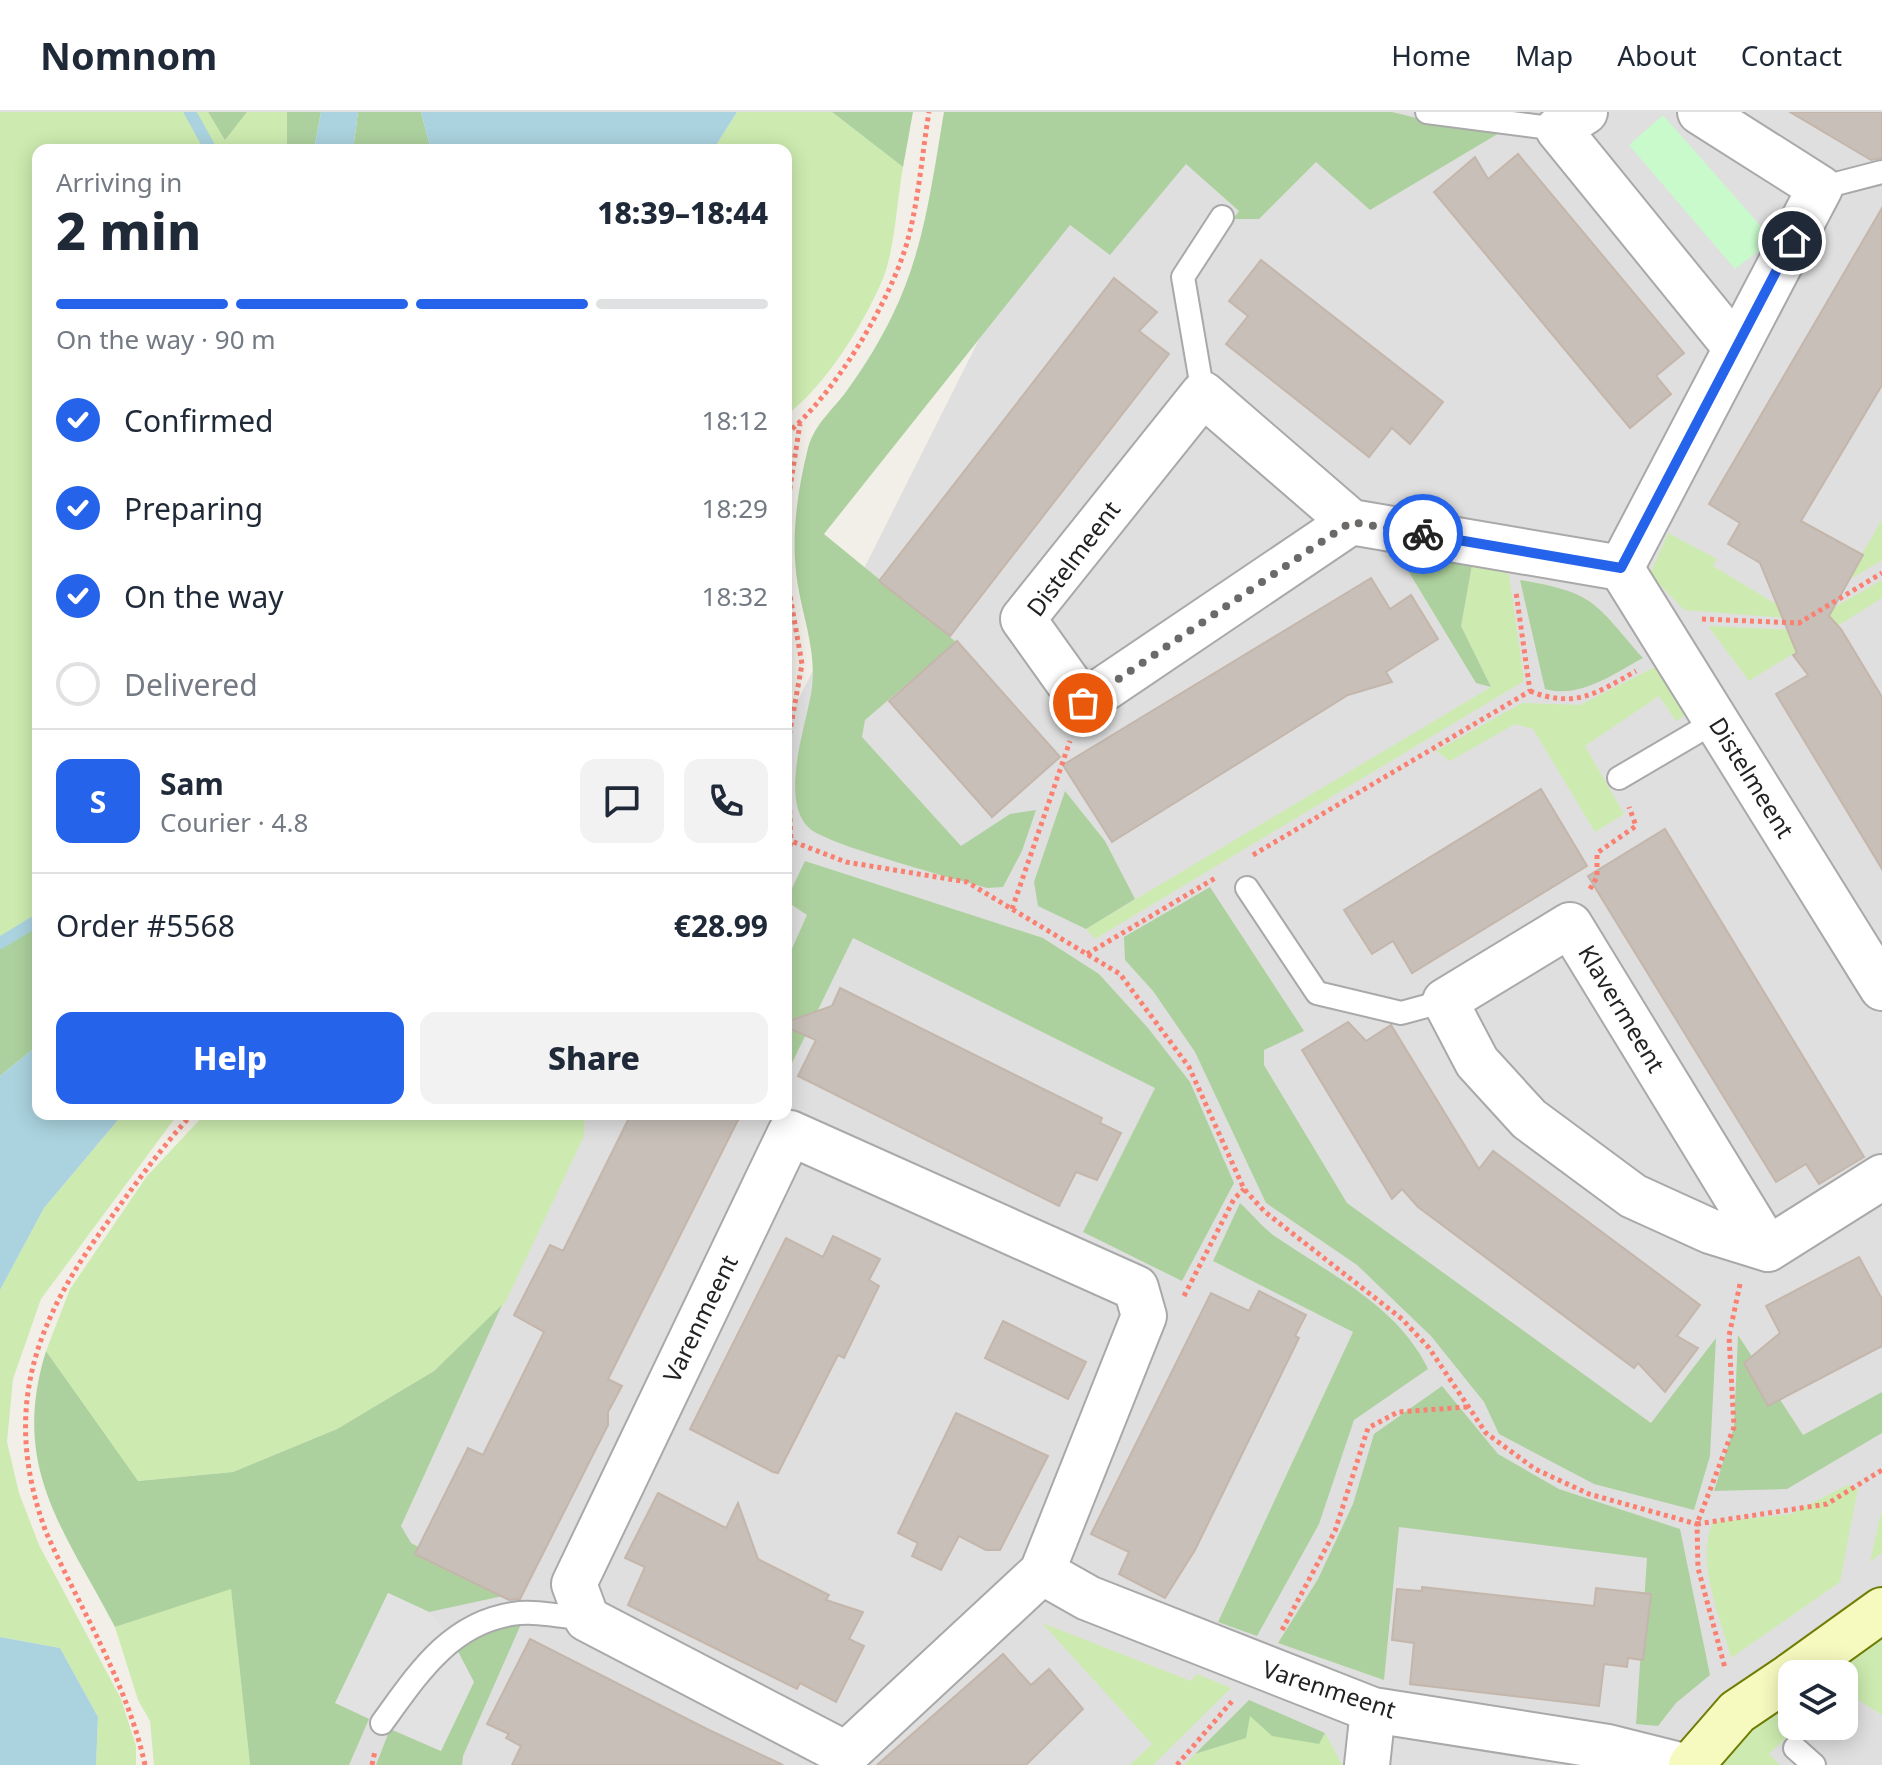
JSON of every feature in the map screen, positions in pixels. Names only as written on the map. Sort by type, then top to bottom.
[{"type":"street","points":[[1203,394],[1351,522],[1621,568],[1820,188],[1700,112]]},
{"type":"street","points":[[1571,121],[1736,348]]},
{"type":"street","name":"Distelmeent","points":[[1083,703],[1023,619],[1203,394]]},
{"type":"street","points":[[1083,703],[1351,522]]},
{"type":"street","name":"Distelmeent","points":[[1621,568],[1882,988]]},
{"type":"street","name":"Klavermeent","points":[[1445,1001],[1570,925],[1758,1246]]},
{"type":"street","points":[[1445,1001],[1477,1062],[1529,1119],[1633,1196],[1710,1231],[1758,1246],[1882,1177]]},
{"type":"street","name":"Varenmeent","points":[[587,1619],[574,1584],[790,1133],[1136,1288],[1144,1305]]},
{"type":"street","points":[[587,1619],[846,1754],[1042,1572],[1144,1316],[1144,1305]]},
{"type":"street","name":"Varenmeent","points":[[1042,1572],[1088,1598],[1373,1710],[1608,1747],[1680,1765]]},
{"type":"street","points":[[1812,1660],[1882,1610]]},
{"type":"street","points":[[1691,1765],[1737,1712],[1778,1684]]},
{"type":"street","points":[[1367,1765],[1373,1710]]},
{"type":"lane","points":[[1427,112],[1571,121]]},
{"type":"lane","points":[[1820,188],[1882,172]]},
{"type":"lane","points":[[1203,394],[1183,277],[1222,217]]},
{"type":"lane","points":[[1619,778],[1716,721]]},
{"type":"lane","points":[[1247,888],[1317,993],[1401,1013],[1445,1001]]},
{"type":"lane","points":[[382,1723],[416,1676],[460,1631],[513,1613],[587,1619]]},
{"type":"lane","points":[[1795,1748],[1814,1765]]},
{"type":"path","points":[[792,430],[801,423],[862,344],[908,240],[929,112]]},
{"type":"path","points":[[792,477],[801,423]]},
{"type":"path","points":[[1510,549],[1530,691]]},
{"type":"path","points":[[1643,605],[1700,619],[1799,623],[1882,573]]},
{"type":"path","points":[[792,607],[802,664],[792,720]]},
{"type":"path","points":[[1530,691],[1553,700],[1590,697],[1672,651]]},
{"type":"path","points":[[1245,860],[1530,691]]},
{"type":"path","points":[[1012,909],[1083,703]]},
{"type":"path","points":[[1570,925],[1597,877],[1597,853],[1636,826],[1619,778]]},
{"type":"path","points":[[792,842],[846,862],[967,882],[1120,974],[1189,1067],[1244,1189],[1265,1212],[1402,1319],[1429,1348],[1486,1433],[1535,1469],[1589,1494],[1697,1524],[1827,1504],[1882,1470]]},
{"type":"path","points":[[1087,954],[1218,876]]},
{"type":"path","points":[[145,1765],[129,1703],[44,1527],[24,1460],[23,1388],[43,1323],[65,1279],[163,1146],[187,1120]]},
{"type":"path","points":[[1144,1305],[1186,1296],[1234,1199],[1244,1189]]},
{"type":"path","points":[[1737,1712],[1698,1568],[1697,1524],[1734,1427],[1729,1336],[1758,1246]]},
{"type":"path","points":[[1177,1765],[1261,1668],[1335,1531],[1368,1428],[1398,1412],[1467,1407]]},
{"type":"shaded area","points":[[1178,112],[1882,112],[1882,1765],[250,1765],[585,1120],[792,1120],[792,712],[1058,182]]},
{"type":"shaded area","points":[[388,1593],[429,1612],[451,1638],[474,1682],[441,1751],[335,1703]]},
{"type":"green space","points":[[0,112],[208,112],[225,139],[247,112],[287,112],[287,144],[32,144],[32,920],[0,940]]},
{"type":"green space","points":[[208,112],[247,112],[225,140]]},
{"type":"green space","points":[[287,112],[321,112],[315,144],[287,144]]},
{"type":"green space","points":[[358,112],[421,112],[429,144],[354,144]]},
{"type":"green space","points":[[737,112],[832,112],[903,167],[891,251],[884,276],[843,352],[815,388],[792,410],[792,144],[717,144]]},
{"type":"green space","points":[[832,112],[913,112],[903,167]]},
{"type":"green space","points":[[944,112],[1392,112],[1429,121],[1506,129],[1370,210],[1316,162],[1259,219],[1233,219],[1239,211],[1186,164],[1110,255],[1070,225],[824,534],[956,642],[865,720],[862,737],[961,846],[1010,814],[1036,810],[1022,851],[1003,887],[987,888],[865,852],[821,835],[809,828],[800,815],[796,798],[797,759],[813,674],[795,551],[796,517],[804,465],[815,431],[866,363],[903,292],[926,216]]},
{"type":"green space","points":[[1663,115],[1773,240],[1735,269],[1629,145]]},
{"type":"green space","points":[[1882,520],[1882,560],[1787,618],[1684,610],[1650,574],[1668,533],[1717,559],[1713,566],[1776,604],[1850,574]]},
{"type":"green space","points":[[1417,554],[1472,565],[1461,626],[1491,687],[1476,683],[1407,569]]},
{"type":"green space","points":[[1472,565],[1509,574],[1524,681],[1095,939],[1086,929],[1491,687],[1461,626]]},
{"type":"green space","points":[[1520,580],[1564,590],[1592,603],[1643,658],[1583,688],[1571,691],[1545,689]]},
{"type":"green space","points":[[1882,580],[1882,598],[1749,681],[1708,626],[1795,630]]},
{"type":"green space","points":[[1655,667],[1690,712],[1676,721],[1659,696],[1585,746],[1624,814],[1595,832],[1533,729],[1515,724],[1450,761],[1436,751],[1522,703],[1580,705]]},
{"type":"green space","points":[[1065,791],[1105,841],[1135,899],[1086,929],[1038,906],[1034,882]]},
{"type":"green space","points":[[805,861],[1043,938],[1099,974],[1148,1028],[1190,1082],[1234,1183],[1182,1281],[1083,1232],[1155,1088],[853,938],[792,1063],[792,949],[807,915],[792,905],[792,888]]},
{"type":"green space","points":[[1210,887],[1304,1031],[1264,1050],[1264,1065],[1347,1203],[1651,1423],[1716,1338],[1710,1456],[1694,1510],[1594,1484],[1499,1434],[1484,1402],[1431,1336],[1357,1265],[1266,1203],[1195,1052],[1153,991],[1125,960],[1124,937]]},
{"type":"green space","points":[[32,920],[32,1050],[0,1076],[0,940]]},
{"type":"green space","points":[[118,1120],[174,1120],[41,1299],[13,1379],[7,1442],[19,1493],[39,1545],[121,1699],[136,1746],[136,1765],[96,1765],[98,1717],[60,1648],[0,1637],[0,1290],[44,1208]]},
{"type":"green space","points":[[199,1120],[585,1120],[584,1136],[505,1303],[434,1371],[337,1429],[233,1472],[137,1481],[46,1351],[70,1289],[147,1176]]},
{"type":"green space","points":[[1240,1203],[1271,1233],[1381,1310],[1415,1347],[1428,1369],[1354,1420],[1319,1524],[1257,1636],[1218,1622],[1353,1332],[1213,1261]]},
{"type":"green space","points":[[502,1305],[401,1526],[411,1543],[512,1594],[429,1612],[388,1593],[336,1703],[369,1719],[349,1765],[250,1765],[231,1589],[115,1627],[61,1527],[38,1463],[34,1429],[36,1392],[46,1351],[138,1481],[233,1472],[337,1429],[434,1371]]},
{"type":"green space","points":[[1738,1335],[1803,1435],[1882,1392],[1882,1433],[1787,1489],[1714,1491],[1734,1427]]},
{"type":"green space","points":[[1442,1386],[1498,1454],[1559,1489],[1680,1529],[1710,1675],[1676,1703],[1658,1726],[1636,1724],[1647,1558],[1399,1527],[1384,1680],[1278,1643],[1318,1579],[1353,1504],[1374,1434]]},
{"type":"green space","points":[[1847,1485],[1858,1488],[1840,1582],[1731,1658],[1708,1572],[1708,1538],[1713,1522],[1791,1514]]},
{"type":"green space","points":[[1882,1512],[1882,1553],[1870,1562],[1880,1517]]},
{"type":"green space","points":[[231,1588],[250,1765],[154,1765],[150,1721],[138,1700],[115,1627]]},
{"type":"green space","points":[[525,1615],[463,1756],[462,1765],[376,1765],[390,1729],[441,1751],[451,1638]]},
{"type":"green space","points":[[1042,1623],[1191,1681],[1197,1674],[1231,1688],[1153,1765],[1130,1765],[1152,1744]]},
{"type":"green space","points":[[1882,1628],[1882,1715],[1858,1700],[1858,1660],[1835,1660]]},
{"type":"green space","points":[[1249,1700],[1325,1733],[1319,1744],[1272,1736],[1250,1716],[1246,1738],[1195,1754]]},
{"type":"green space","points":[[1778,1702],[1778,1740],[1784,1740],[1769,1754],[1780,1765],[1715,1765],[1731,1741]]},
{"type":"green space","points":[[1249,1715],[1319,1744],[1325,1733],[1342,1765],[1184,1765],[1195,1754],[1245,1738]]},
{"type":"water","points":[[321,112],[358,112],[354,144],[315,144]]},
{"type":"water","points":[[421,112],[737,112],[717,144],[429,144]]},
{"type":"water","points":[[32,1050],[32,1120],[118,1120],[44,1208],[0,1290],[0,1076]]},
{"type":"water","points":[[0,1637],[60,1648],[98,1717],[96,1765],[0,1765]]},
{"type":"building","points":[[1790,112],[1882,112],[1882,158],[1871,160]]},
{"type":"building","points":[[1518,154],[1684,353],[1656,376],[1671,394],[1630,428],[1434,192],[1475,157],[1488,179]]},
{"type":"building","points":[[1882,208],[1882,385],[1801,521],[1863,555],[1829,616],[1841,629],[1882,697],[1882,869],[1776,694],[1808,675],[1793,655],[1797,653],[1760,563],[1728,544],[1740,523],[1709,504]]},
{"type":"building","points":[[1261,260],[1443,402],[1410,444],[1392,428],[1369,457],[1226,344],[1248,316],[1229,301]]},
{"type":"building","points":[[1114,278],[1157,312],[1139,331],[1169,354],[950,636],[879,581]]},
{"type":"building","points":[[1371,578],[1390,609],[1411,595],[1438,639],[1386,672],[1392,682],[1348,695],[1112,842],[1063,765]]},
{"type":"building","points":[[957,641],[1060,757],[992,817],[889,701]]},
{"type":"building","points":[[1541,789],[1587,866],[1412,973],[1393,941],[1372,954],[1344,910]]},
{"type":"building","points":[[1665,829],[1864,1157],[1819,1184],[1806,1164],[1776,1182],[1588,876]]},
{"type":"building","points":[[840,988],[1102,1118],[1100,1123],[1121,1133],[1097,1180],[1076,1172],[1059,1206],[798,1076],[816,1040],[792,1030],[792,1020],[832,1006]]},
{"type":"building","points":[[1348,1022],[1366,1041],[1391,1025],[1479,1169],[1493,1151],[1700,1305],[1677,1336],[1698,1348],[1665,1392],[1638,1363],[1634,1368],[1418,1207],[1402,1189],[1392,1199],[1302,1050]]},
{"type":"building","points":[[628,1120],[738,1120],[608,1379],[622,1386],[608,1412],[608,1425],[520,1599],[509,1600],[415,1554],[468,1448],[483,1455],[544,1332],[514,1315],[550,1245],[563,1251]]},
{"type":"building","points":[[833,1236],[880,1259],[869,1280],[879,1286],[844,1358],[838,1355],[778,1473],[773,1472],[690,1429],[786,1238],[823,1257]]},
{"type":"building","points":[[1859,1257],[1882,1299],[1882,1346],[1768,1406],[1744,1363],[1780,1333],[1766,1306]]},
{"type":"building","points":[[1259,1291],[1306,1315],[1295,1336],[1299,1338],[1195,1550],[1165,1598],[1119,1574],[1129,1552],[1091,1534],[1211,1293],[1249,1311]]},
{"type":"building","points":[[1003,1321],[1086,1362],[1068,1399],[985,1358]]},
{"type":"building","points":[[956,1413],[1048,1456],[1000,1550],[986,1550],[959,1536],[941,1570],[912,1556],[918,1543],[898,1533]]},
{"type":"building","points":[[658,1493],[726,1528],[738,1503],[758,1559],[829,1595],[826,1600],[863,1612],[849,1639],[864,1646],[836,1702],[800,1683],[797,1689],[628,1605],[645,1567],[625,1558]]},
{"type":"building","points":[[1422,1587],[1594,1606],[1596,1588],[1651,1594],[1643,1660],[1628,1658],[1627,1667],[1604,1664],[1599,1706],[1410,1684],[1414,1643],[1392,1640],[1397,1589],[1422,1591]]},
{"type":"building","points":[[530,1639],[783,1765],[512,1765],[521,1746],[506,1738],[509,1734],[487,1724]]},
{"type":"building","points":[[1003,1654],[1031,1685],[1049,1669],[1083,1709],[1026,1765],[877,1765]]},
{"type":"waterway","points":[[190,112],[208,144]]},
{"type":"waterway","points":[[0,943],[32,924]]},
{"type":"way so far","points":[[1083,703],[1351,522],[1423,534]]},
{"type":"route","points":[[1423,534],[1621,568],[1792,241]]}]
